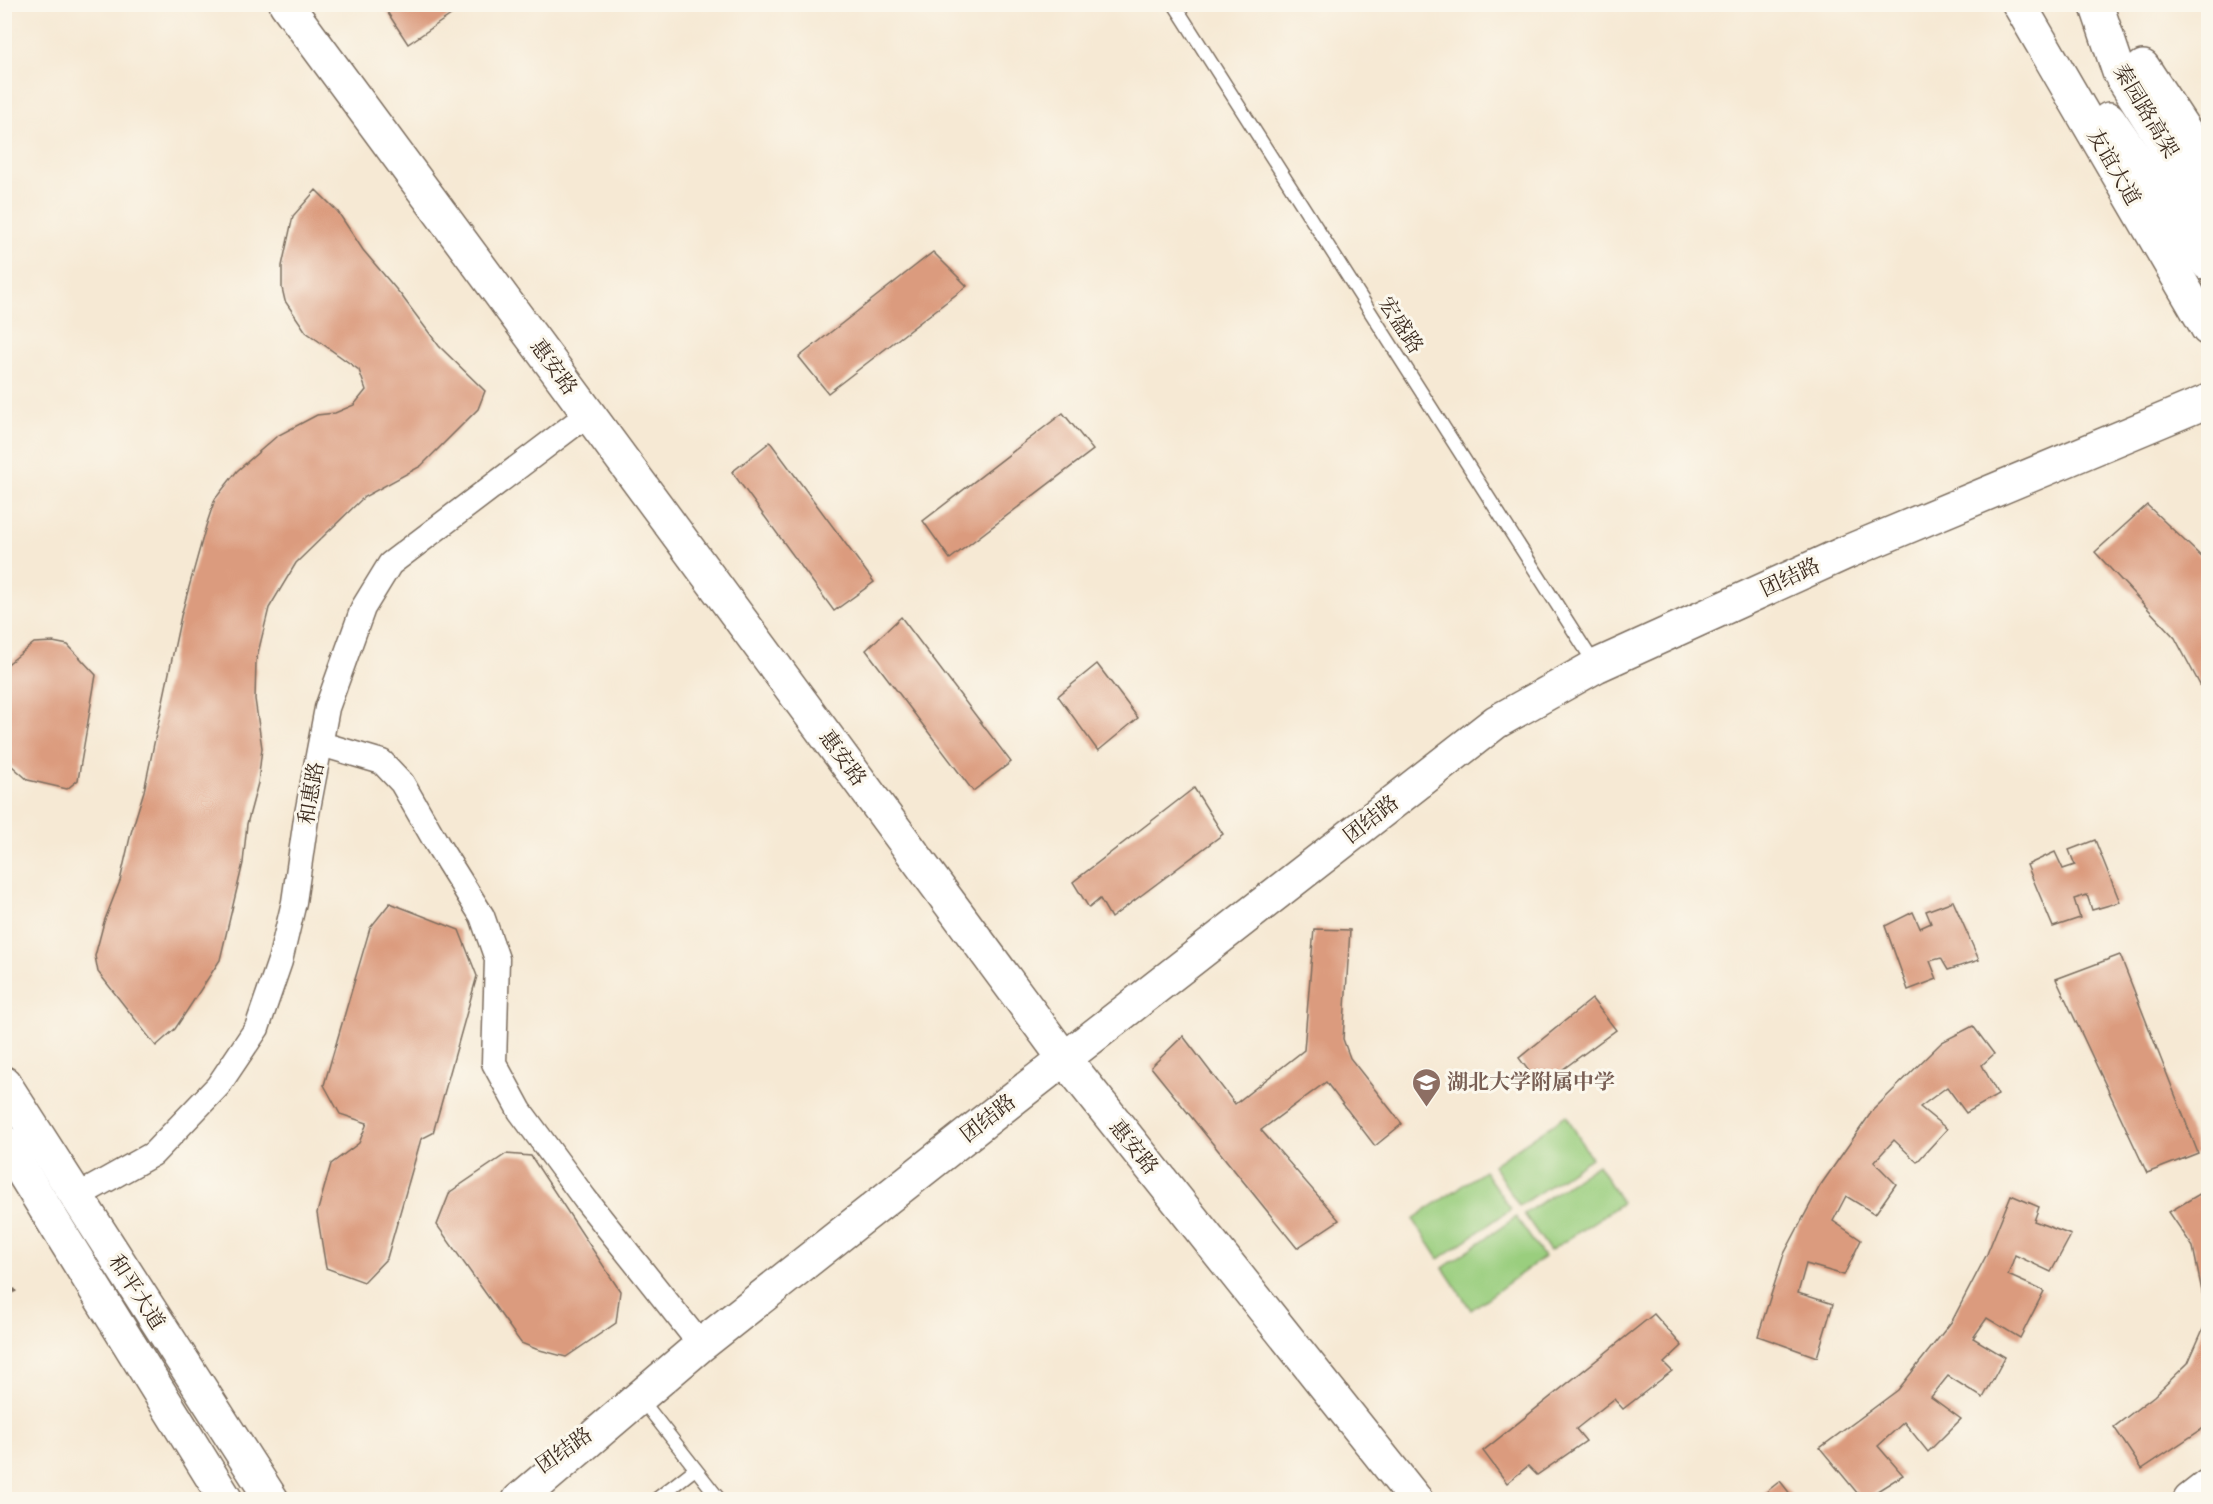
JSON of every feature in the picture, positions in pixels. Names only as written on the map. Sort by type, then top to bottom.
[{"type":"street","name":"惠安路","points":[[286,4],[1064,1058],[1416,1500]]},
{"type":"street","name":"秦园路高架","points":[[2098,4],[2119,72],[2208,211]]},
{"type":"street","points":[[2098,4],[2208,165]]},
{"type":"street","name":"秦园路高架","points":[[2025,15],[2091,92],[2208,264]]},
{"type":"street","name":"友谊大道","points":[[2025,15],[2208,329]]},
{"type":"street","name":"团结路","points":[[519,1500],[701,1345],[1064,1058],[1496,722],[1596,666],[1847,552],[2208,401]]},
{"type":"street","name":"和惠路","points":[[76,1197],[153,1154],[218,1086],[257,1028],[280,961],[294,902],[306,819],[327,708],[363,608],[390,564],[588,414]]},
{"type":"street","points":[[321,744],[382,762],[402,783],[482,916],[497,959],[494,1063],[499,1073],[520,1111],[585,1199],[701,1345]]},
{"type":"street","name":"和平大道","points":[[4,1083],[272,1500]]},
{"type":"street","name":"和平大道","points":[[4,1142],[226,1500]]},
{"type":"street","name":"团结路","points":[[494,1500],[636,1398]]},
{"type":"street","points":[[2190,1500],[2208,1485]]},
{"type":"lane","name":"宏盛路","points":[[1174,4],[1596,666]]},
{"type":"lane","points":[[636,1398],[718,1499]]},
{"type":"lane","points":[[655,1500],[695,1469]]},
{"type":"path","points":[[4,1296],[19,1288]]},
{"type":"green space","points":[[1566,1115],[1591,1158],[1519,1206],[1493,1165]]},
{"type":"green space","points":[[1598,1164],[1622,1203],[1550,1251],[1524,1214]]},
{"type":"green space","points":[[1484,1171],[1511,1209],[1439,1259],[1413,1219]]},
{"type":"green space","points":[[1516,1217],[1544,1257],[1471,1310],[1443,1268]]},
{"type":"building","points":[[382,4],[467,4],[408,44]]},
{"type":"building","points":[[316,190],[338,212],[363,250],[401,295],[439,346],[485,391],[478,409],[421,466],[364,497],[296,563],[269,608],[256,661],[255,699],[262,748],[258,783],[247,824],[243,863],[220,960],[175,1029],[156,1046],[98,972],[95,956],[104,922],[120,881],[144,791],[181,616],[206,526],[215,499],[237,471],[277,436],[317,415],[335,413],[354,405],[366,390],[359,370],[306,332],[285,301],[282,288],[282,266],[293,216]]},
{"type":"building","points":[[933,252],[967,286],[828,393],[799,357]]},
{"type":"building","points":[[1063,413],[1093,450],[950,559],[923,521]]},
{"type":"building","points":[[770,442],[874,582],[834,611],[732,472]]},
{"type":"building","points":[[2147,505],[2208,563],[2208,700],[2175,638],[2095,552]]},
{"type":"building","points":[[901,617],[1011,762],[973,791],[866,650]]},
{"type":"building","points":[[53,642],[68,645],[96,675],[78,780],[67,789],[28,780],[4,759],[4,667],[34,643]]},
{"type":"building","points":[[1097,664],[1138,718],[1098,751],[1058,696]]},
{"type":"building","points":[[1194,788],[1223,834],[1111,918],[1100,899],[1089,908],[1073,882]]},
{"type":"building","points":[[2095,840],[2120,902],[2092,910],[2087,895],[2074,899],[2080,918],[2053,927],[2027,865],[2055,852],[2063,869],[2075,865],[2069,850]]},
{"type":"building","points":[[1953,901],[1979,960],[1948,970],[1941,958],[1930,961],[1937,979],[1908,990],[1885,926],[1913,912],[1920,928],[1931,923],[1926,911]]},
{"type":"building","points":[[390,903],[459,930],[477,976],[433,1133],[421,1139],[387,1258],[364,1282],[326,1268],[317,1213],[331,1164],[359,1143],[367,1123],[340,1114],[324,1085],[370,928]]},
{"type":"building","points":[[1314,929],[1350,930],[1343,1039],[1350,1058],[1402,1124],[1375,1146],[1326,1082],[1261,1130],[1339,1220],[1297,1248],[1151,1067],[1183,1036],[1235,1104],[1304,1050]]},
{"type":"building","points":[[2120,955],[2198,1153],[2147,1173],[2056,979]]},
{"type":"building","points":[[1592,999],[1616,1030],[1540,1086],[1519,1058]]},
{"type":"building","points":[[1973,1026],[1994,1054],[1982,1065],[1998,1095],[1966,1113],[1947,1087],[1920,1107],[1947,1129],[1917,1162],[1894,1140],[1874,1162],[1896,1184],[1875,1214],[1846,1196],[1833,1221],[1861,1240],[1844,1275],[1806,1264],[1798,1293],[1833,1304],[1817,1357],[1758,1336],[1784,1254],[1820,1186],[1873,1110],[1942,1042]]},
{"type":"building","points":[[506,1154],[531,1156],[620,1291],[616,1323],[566,1357],[521,1343],[437,1225],[450,1192]]},
{"type":"building","points":[[2208,1189],[2207,1316],[2193,1247],[2169,1212]]},
{"type":"building","points":[[2011,1195],[2039,1207],[2034,1221],[2071,1235],[2051,1272],[2015,1255],[2008,1275],[2044,1291],[2020,1338],[1987,1318],[1973,1338],[2005,1357],[1983,1398],[1948,1376],[1931,1397],[1961,1419],[1928,1452],[1904,1422],[1878,1446],[1903,1475],[1863,1500],[1820,1448],[1898,1390],[1952,1321],[1987,1254]]},
{"type":"building","points":[[1654,1314],[1682,1346],[1664,1363],[1672,1371],[1623,1409],[1614,1399],[1576,1429],[1586,1441],[1537,1475],[1528,1466],[1507,1483],[1483,1451]]},
{"type":"building","points":[[2208,1318],[2208,1425],[2142,1469],[2114,1427],[2154,1396],[2188,1363]]},
{"type":"building","points":[[1780,1481],[1795,1500],[1756,1500]]},
{"type":"place","name":"湖北大学附属中学","points":[[1426,1108]]}]
